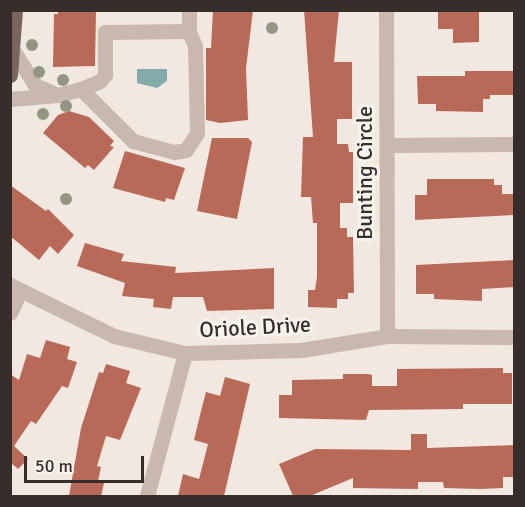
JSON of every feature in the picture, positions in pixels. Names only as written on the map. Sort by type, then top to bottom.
[{"type":"main road","points":[[10,75],[15,53],[15,10]]},
{"type":"street","points":[[81,89],[133,141],[174,152],[186,150],[197,133],[195,46],[189,31],[189,10]]},
{"type":"street","name":"Bunting Circle","points":[[386,10],[387,336]]},
{"type":"street","points":[[10,99],[58,96],[100,81],[105,75],[105,32],[189,31]]},
{"type":"street","points":[[15,53],[35,85],[58,96]]},
{"type":"street","points":[[388,145],[514,144]]},
{"type":"street","points":[[10,313],[15,288]]},
{"type":"street","name":"Oriole Drive","points":[[15,288],[114,336],[185,353],[301,350],[387,336],[514,337]]},
{"type":"street","points":[[147,496],[185,353]]},
{"type":"water","points":[[137,69],[167,69],[167,81],[157,88],[137,83]]},
{"type":"building","points":[[58,10],[96,10],[95,66],[53,67],[54,14],[58,14]]},
{"type":"building","points":[[213,10],[253,10],[246,68],[248,120],[220,123],[206,120],[206,48],[211,48]]},
{"type":"building","points":[[304,10],[339,10],[334,62],[352,62],[352,119],[337,119],[337,144],[348,144],[349,152],[353,152],[353,203],[340,203],[340,228],[347,228],[347,237],[353,237],[354,293],[348,293],[348,299],[337,299],[337,308],[308,307],[308,290],[315,290],[317,276],[317,223],[313,223],[311,197],[301,197],[303,137],[313,137]]},
{"type":"building","points":[[438,10],[479,10],[479,42],[453,43],[453,29],[438,29]]},
{"type":"building","points":[[465,71],[514,71],[514,95],[490,95],[490,99],[483,99],[483,112],[436,111],[436,104],[418,104],[417,76],[465,76]]},
{"type":"building","points":[[69,111],[89,117],[114,141],[110,146],[114,147],[94,170],[88,165],[85,168],[43,133],[58,115]]},
{"type":"building","points":[[212,138],[248,138],[252,142],[237,219],[197,211]]},
{"type":"building","points":[[125,151],[185,168],[174,200],[166,198],[165,202],[113,188]]},
{"type":"building","points":[[427,179],[494,179],[494,185],[502,185],[502,194],[514,194],[514,215],[415,220],[415,195],[427,195]]},
{"type":"building","points":[[10,185],[46,211],[48,209],[74,235],[58,254],[50,246],[39,260],[10,236]]},
{"type":"building","points":[[85,243],[124,254],[121,261],[176,267],[175,273],[274,268],[274,309],[207,311],[203,297],[173,297],[171,309],[153,307],[154,299],[122,296],[125,283],[77,266]]},
{"type":"building","points":[[514,260],[514,287],[482,289],[482,301],[434,299],[434,294],[416,294],[416,265]]},
{"type":"building","points":[[46,340],[70,347],[67,359],[77,362],[68,388],[62,386],[36,424],[31,421],[14,446],[28,459],[18,469],[10,462],[10,374],[19,380],[27,354],[40,358]]},
{"type":"building","points":[[106,364],[130,371],[126,383],[141,388],[120,440],[106,436],[97,466],[101,467],[98,481],[104,483],[101,496],[69,496],[81,428],[99,372],[103,373]]},
{"type":"building","points":[[503,368],[503,373],[512,373],[512,404],[463,404],[463,409],[369,410],[366,420],[279,418],[279,395],[292,395],[292,380],[343,379],[343,374],[368,374],[372,375],[372,386],[397,386],[397,369]]},
{"type":"building","points":[[225,377],[250,384],[224,496],[178,496],[183,474],[199,479],[208,444],[194,440],[201,411],[206,392],[220,396]]},
{"type":"building","points":[[411,434],[427,434],[427,448],[514,445],[514,477],[503,477],[503,488],[480,489],[444,488],[443,482],[418,482],[418,489],[353,488],[353,478],[310,496],[293,496],[279,464],[315,449],[411,450]]}]
